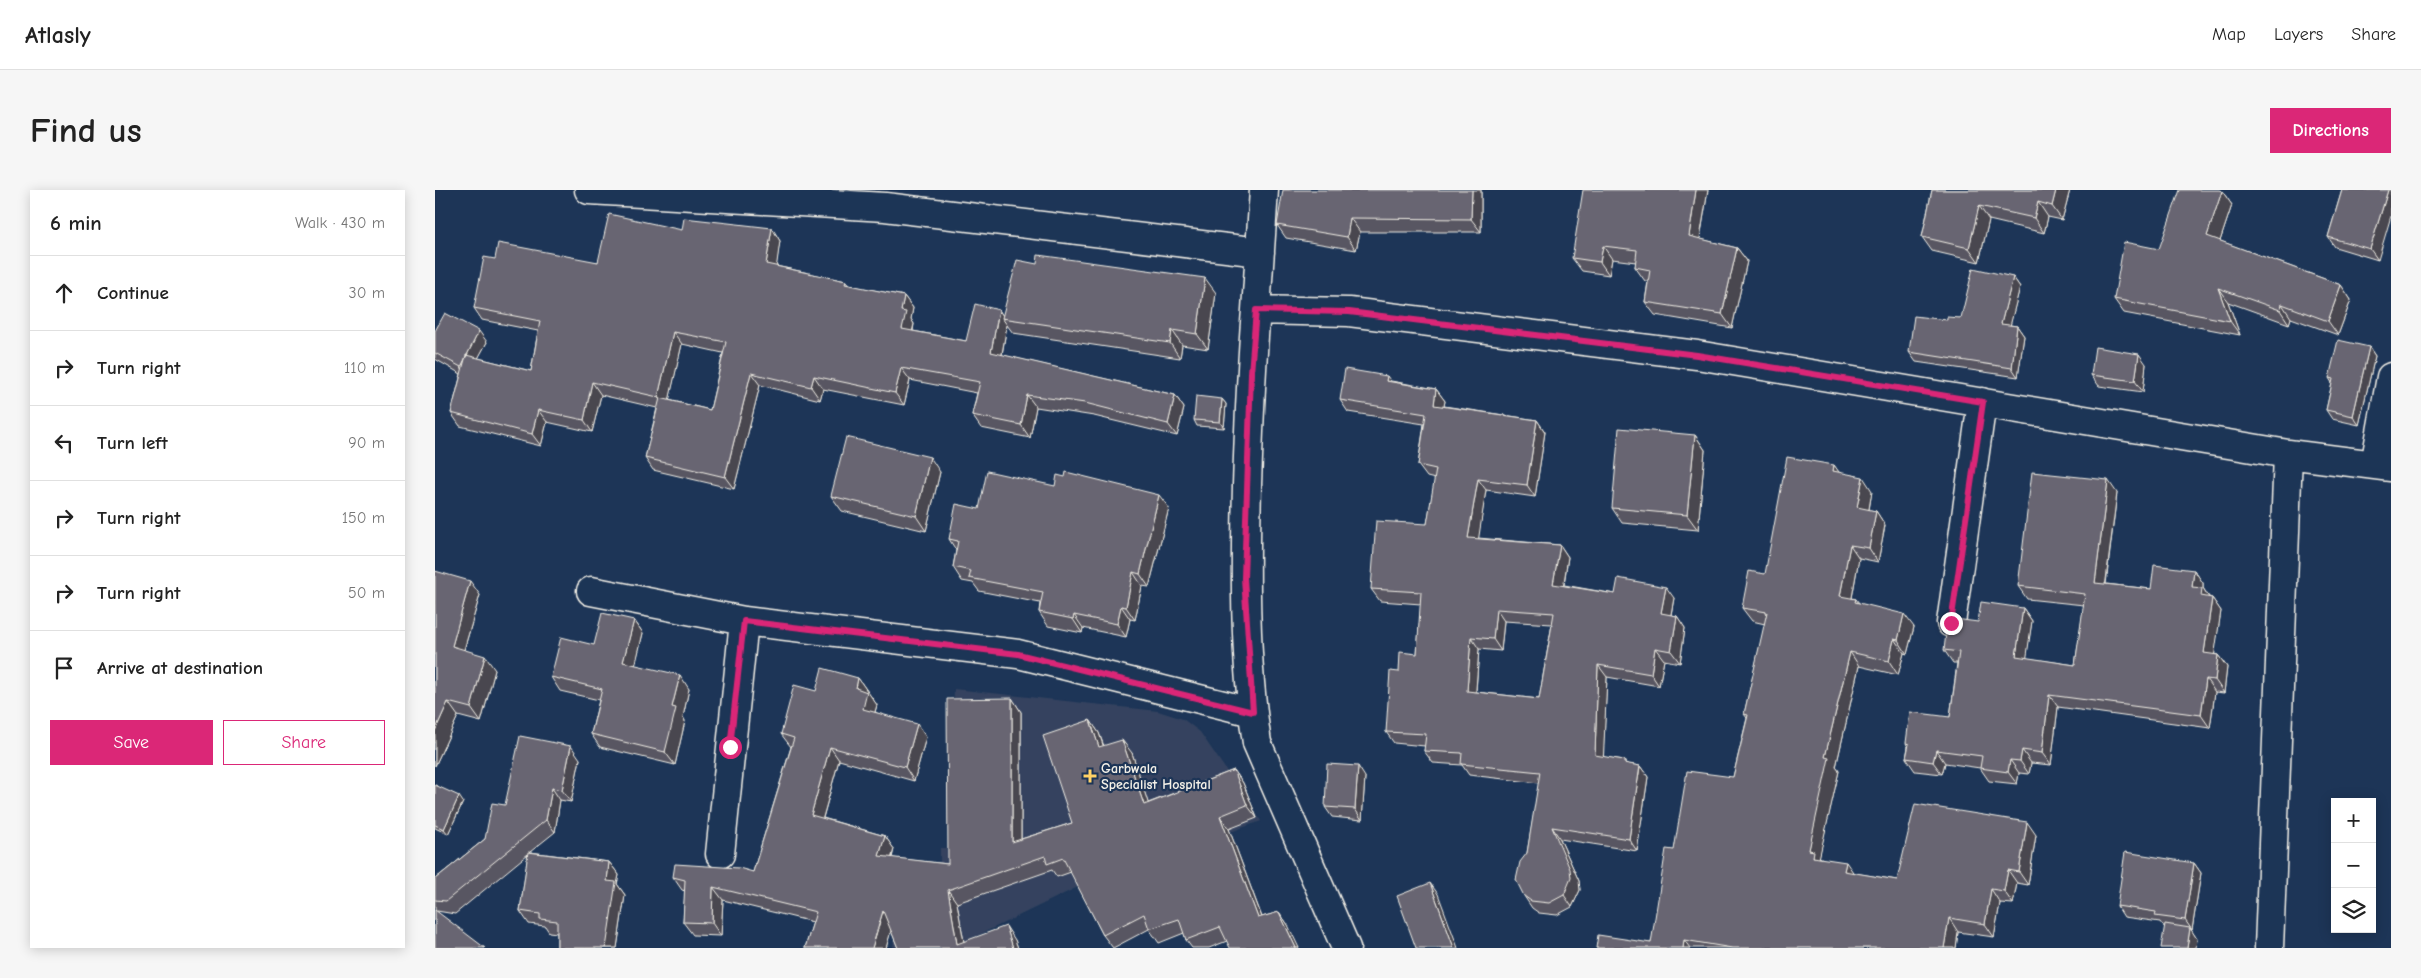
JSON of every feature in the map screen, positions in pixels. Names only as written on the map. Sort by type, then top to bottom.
[{"type":"street","points":[[589,190],[722,194],[885,207],[1260,252]]},
{"type":"street","points":[[1264,190],[1251,373],[1244,578],[1253,712],[1257,743],[1346,948]]},
{"type":"street","points":[[1256,310],[1349,312],[1677,352],[2287,454],[2383,466],[2391,377]]},
{"type":"street","points":[[1951,623],[1983,402]]},
{"type":"street","points":[[2269,948],[2287,454]]},
{"type":"street","points":[[591,591],[744,621],[1018,654],[1253,712]]},
{"type":"street","points":[[720,854],[744,621]]},
{"type":"shaded area","name":"Garbwala Specialist Hospital","points":[[954,689],[1158,711],[1183,719],[1200,732],[1261,821],[1080,886],[952,948],[893,948],[901,868],[940,871],[940,848],[948,848]]},
{"type":"building","points":[[1283,190],[1472,190],[1471,219],[1350,218],[1347,237],[1277,225]]},
{"type":"building","points":[[1583,190],[1696,190],[1689,236],[1737,248],[1722,314],[1645,302],[1650,270],[1635,267],[1637,250],[1603,246],[1600,262],[1572,258]]},
{"type":"building","points":[[1932,190],[2056,190],[2052,206],[2038,202],[2034,218],[1979,206],[1969,248],[1922,237]]},
{"type":"building","points":[[2180,190],[2222,191],[2207,236],[2341,285],[2328,321],[2282,304],[2280,310],[2218,288],[2230,321],[2114,299],[2124,242],[2159,249]]},
{"type":"building","points":[[2342,190],[2388,190],[2370,249],[2328,237]]},
{"type":"building","points":[[609,214],[682,230],[684,218],[772,228],[766,264],[846,281],[845,284],[904,296],[901,311],[906,312],[902,329],[966,341],[975,304],[999,310],[991,352],[1175,395],[1168,424],[1085,403],[1027,395],[1021,425],[972,415],[980,382],[901,368],[895,393],[814,376],[811,387],[751,373],[725,477],[645,458],[660,398],[710,410],[726,342],[673,332],[658,397],[592,382],[584,420],[538,410],[532,434],[451,413],[466,355],[531,371],[540,321],[474,308],[484,257],[495,259],[498,243],[598,262]]},
{"type":"building","points":[[1038,255],[1205,278],[1197,334],[1172,330],[1170,343],[1002,318],[1017,260],[1037,264]]},
{"type":"building","points":[[1973,268],[2013,277],[2001,324],[2017,326],[2012,368],[1909,352],[1914,316],[1947,320],[1947,317],[1961,318]]},
{"type":"building","points":[[445,313],[479,331],[461,367],[435,353],[435,331]]},
{"type":"building","points":[[2338,340],[2369,347],[2353,416],[2326,410],[2333,379],[2329,378]]},
{"type":"building","points":[[2095,347],[2139,354],[2135,381],[2091,375]]},
{"type":"building","points":[[1345,369],[1387,376],[1386,381],[1436,389],[1434,405],[1537,420],[1527,485],[1478,479],[1468,538],[1560,545],[1553,584],[1615,594],[1618,578],[1666,587],[1661,613],[1677,616],[1671,651],[1655,648],[1651,674],[1598,665],[1595,755],[1624,760],[1624,763],[1640,766],[1629,839],[1552,827],[1570,869],[1571,878],[1564,895],[1549,903],[1531,901],[1524,896],[1516,880],[1520,862],[1527,853],[1540,772],[1461,764],[1462,753],[1424,751],[1426,734],[1386,732],[1390,671],[1399,672],[1400,652],[1417,654],[1421,592],[1371,589],[1376,521],[1427,524],[1436,469],[1418,465],[1426,414],[1340,400]],"holes":[[[1496,609],[1554,613],[1539,699],[1467,691],[1471,637],[1493,639]]]},
{"type":"building","points":[[1196,396],[1222,399],[1220,422],[1194,420]]},
{"type":"building","points":[[1619,428],[1695,435],[1687,515],[1612,508]]},
{"type":"building","points":[[846,437],[930,457],[916,516],[831,496]]},
{"type":"building","points":[[1787,457],[1834,465],[1833,471],[1863,477],[1857,507],[1876,511],[1869,548],[1850,545],[1840,596],[1856,599],[1855,602],[1904,614],[1898,640],[1894,639],[1889,661],[1850,652],[1825,757],[1829,758],[1809,850],[1814,851],[1813,857],[1846,862],[1844,871],[1897,880],[1915,804],[2027,822],[2019,872],[2008,870],[2004,891],[1991,889],[1985,924],[1949,918],[1944,948],[1732,948],[1684,940],[1683,948],[1596,948],[1598,935],[1651,943],[1666,849],[1674,850],[1687,771],[1733,777],[1748,715],[1744,714],[1767,612],[1742,608],[1749,571],[1765,574]]},
{"type":"building","points":[[987,471],[1055,486],[1057,475],[1065,477],[1066,472],[1159,495],[1140,574],[1133,572],[1126,607],[1121,606],[1117,624],[1074,615],[1073,619],[1039,612],[1043,592],[969,578],[971,571],[953,567],[958,541],[949,539],[956,504],[979,509]]},
{"type":"building","points":[[2032,472],[2108,480],[2095,583],[2151,589],[2154,565],[2194,570],[2192,587],[2202,588],[2201,596],[2212,598],[2204,653],[2218,655],[2215,680],[2206,679],[2201,715],[2049,695],[2042,753],[2022,750],[2020,761],[2010,760],[2008,772],[1980,768],[1982,756],[1936,750],[1933,762],[1906,758],[1909,744],[1906,743],[1910,712],[1950,717],[1959,652],[1944,650],[1947,625],[1951,625],[1955,619],[1978,622],[1981,602],[2023,608],[2016,656],[2075,665],[2085,594],[2018,586]]},
{"type":"building","points":[[435,571],[470,581],[452,646],[485,656],[471,708],[448,702],[435,731]]},
{"type":"building","points":[[602,613],[634,620],[623,662],[680,675],[672,707],[676,708],[665,752],[591,734],[602,689],[551,677],[561,637],[594,645]]},
{"type":"building","points":[[822,668],[858,678],[856,688],[867,692],[863,709],[917,724],[905,767],[830,747],[811,815],[885,836],[879,856],[948,864],[947,699],[1012,698],[1012,842],[1072,823],[1043,736],[1090,720],[1099,747],[1122,740],[1144,805],[1234,770],[1247,805],[1220,816],[1258,918],[1279,912],[1296,948],[1230,948],[1220,927],[1186,940],[1179,919],[1149,929],[1144,914],[1103,935],[1063,858],[1047,864],[1045,856],[948,890],[957,944],[1006,926],[1013,948],[898,948],[883,911],[872,948],[805,948],[816,912],[713,887],[712,923],[683,922],[685,880],[673,877],[675,864],[739,868],[753,872],[794,738],[781,734],[794,685],[816,691]]},
{"type":"building","points":[[520,736],[571,746],[562,790],[552,788],[546,820],[446,901],[435,900],[435,879],[485,839],[492,803],[505,805]]},
{"type":"building","points":[[1327,764],[1358,766],[1355,809],[1325,807]]},
{"type":"building","points":[[435,785],[459,796],[444,829],[435,825]]},
{"type":"building","points":[[528,852],[609,862],[607,881],[616,882],[606,948],[557,948],[557,921],[540,919],[540,914],[520,911]]},
{"type":"building","points":[[2125,852],[2194,863],[2185,920],[2155,916],[2156,912],[2117,906]]},
{"type":"building","points":[[1430,883],[1454,948],[1416,948],[1397,896]]},
{"type":"building","points":[[435,910],[485,948],[435,948]]},
{"type":"building","points":[[2165,924],[2190,928],[2187,948],[2161,948]]},
{"type":"place","name":"Garbwala Specialist Hospital","points":[[1090,776]]},
{"type":"route","points":[[730,747],[744,621],[1018,654],[1253,712],[1244,578],[1251,373],[1256,310],[1349,312],[1697,355],[1983,402],[1951,623]]}]
